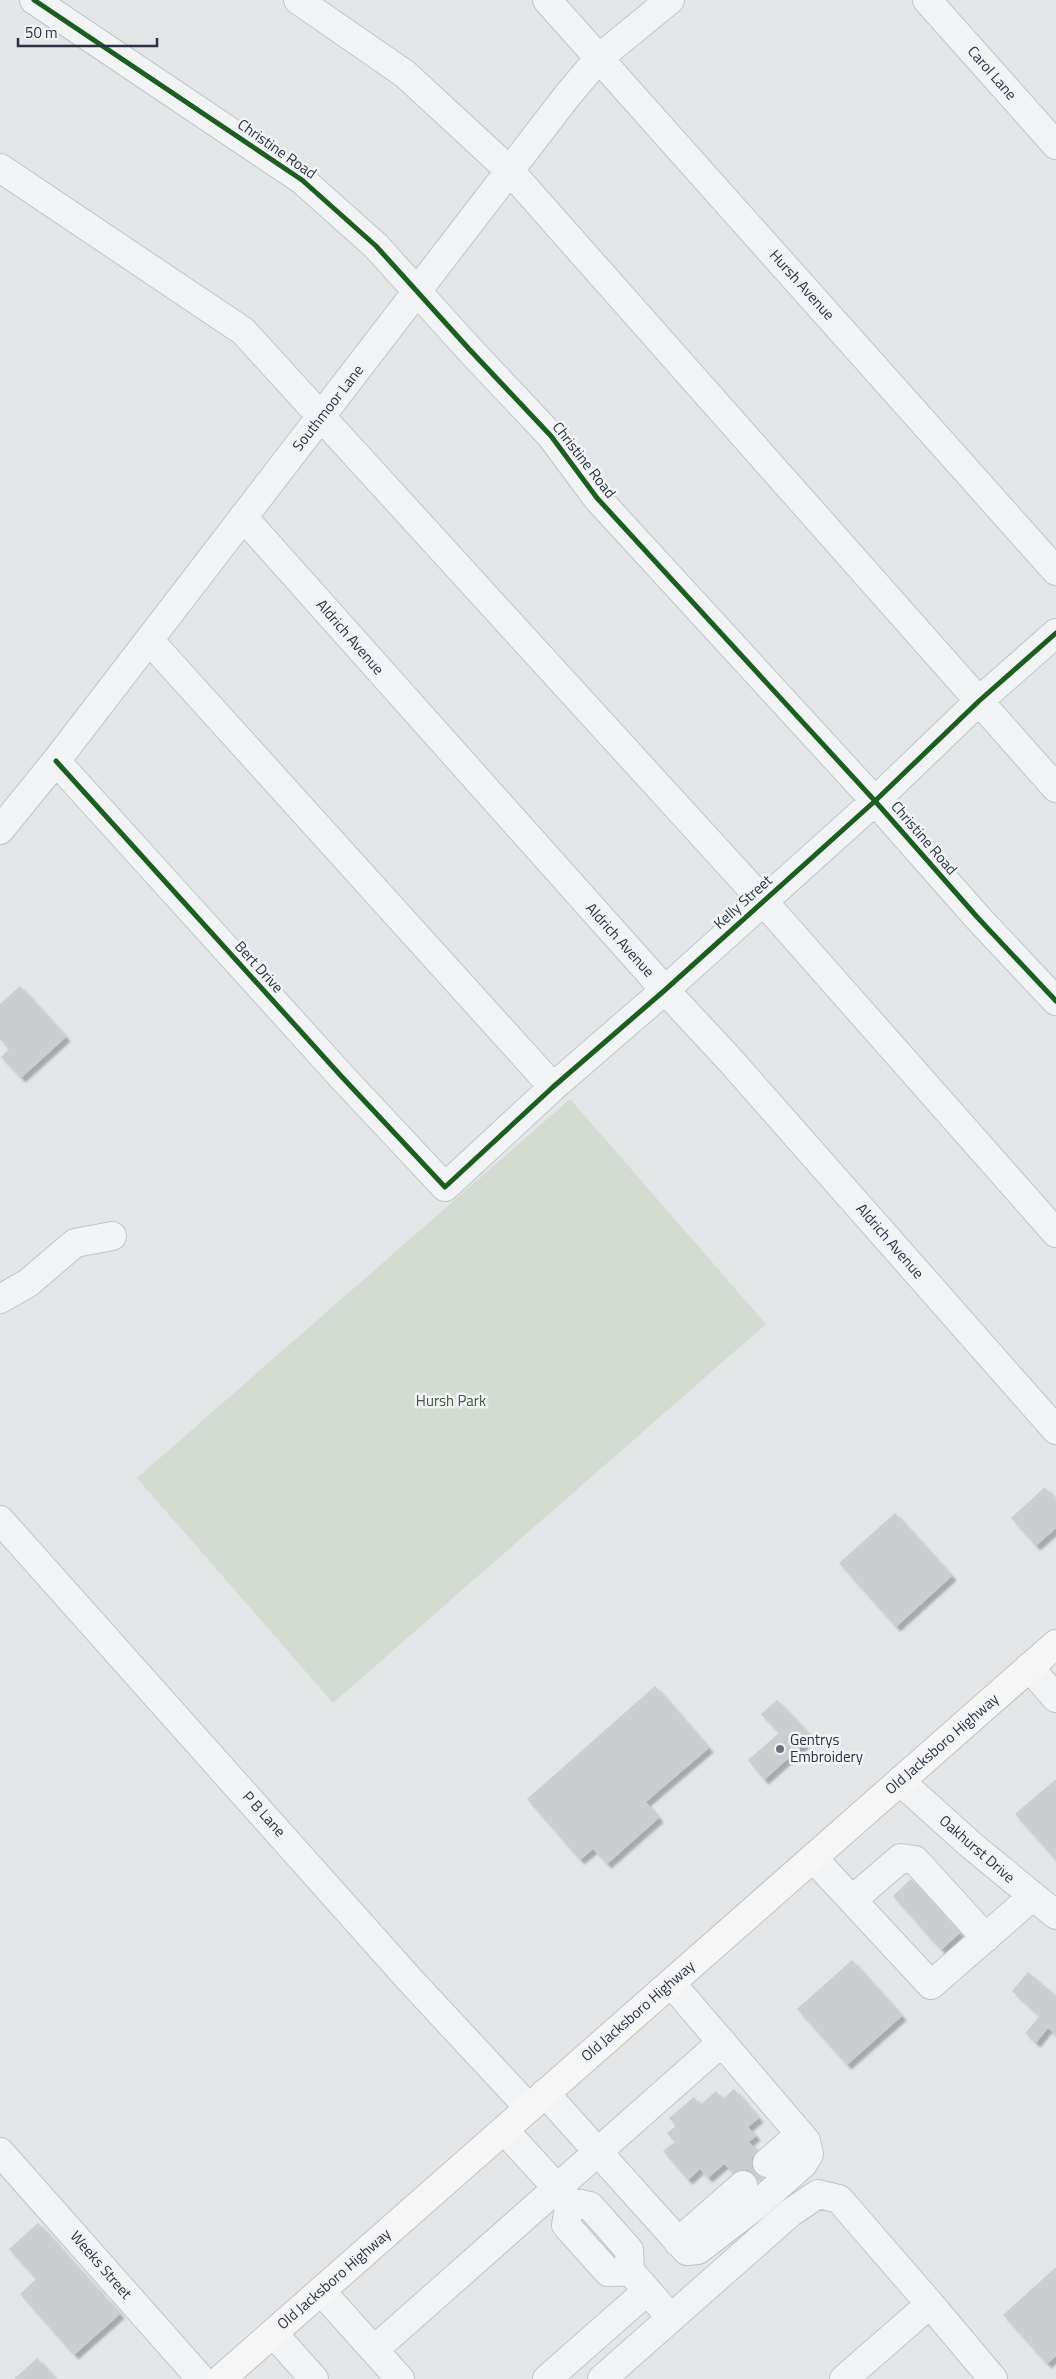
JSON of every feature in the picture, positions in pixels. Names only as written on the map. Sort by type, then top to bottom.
[{"type":"main road","name":"Old Jacksboro Highway","points":[[221,2379],[1056,1644]]},
{"type":"street","name":"Christine Road","points":[[34,0],[302,180],[376,246],[468,349],[551,436],[597,498],[875,801],[978,918],[1056,1001]]},
{"type":"street","points":[[298,0],[405,74],[510,171],[1056,788]]},
{"type":"street","name":"Hursh Avenue","points":[[547,0],[1056,571]]},
{"type":"street","name":"Southmoor Lane","points":[[0,830],[56,761],[567,96],[599,58],[670,0]]},
{"type":"street","name":"Carol Lane","points":[[927,0],[1056,145]]},
{"type":"street","points":[[0,168],[243,331],[763,901],[1056,1233]]},
{"type":"street","name":"Aldrich Avenue","points":[[243,517],[665,990],[730,1060],[1056,1430]]},
{"type":"street","name":"Kelly Street","points":[[445,1187],[553,1087],[665,990],[875,801],[979,701],[1056,633]]},
{"type":"street","points":[[149,640],[553,1087]]},
{"type":"street","name":"Bert Drive","points":[[56,761],[342,1077],[445,1187]]},
{"type":"street","points":[[0,1299],[28,1283],[75,1243],[112,1236]]},
{"type":"street","name":"P B Lane","points":[[0,1520],[410,1980],[537,2101],[598,2152],[678,2242]]},
{"type":"street","points":[[1029,1667],[1056,1698]]},
{"type":"street","name":"Oakhurst Drive","points":[[900,1781],[971,1846],[1056,1915]]},
{"type":"street","points":[[813,1858],[930,1985],[1033,1896]]},
{"type":"street","points":[[852,1900],[901,1858],[915,1860],[986,1938]]},
{"type":"street","points":[[671,1982],[806,2141],[809,2154],[796,2170],[754,2207],[698,2250],[687,2251],[678,2242],[743,2185]]},
{"type":"street","points":[[374,2350],[563,2195],[598,2152],[722,2042]]},
{"type":"street","points":[[504,2130],[563,2195],[590,2206],[629,2250],[639,2281],[671,2318]]},
{"type":"street","points":[[767,2163],[800,2134]]},
{"type":"street","name":"Weeks Street","points":[[0,2152],[201,2379]]},
{"type":"street","points":[[602,2379],[790,2214],[818,2194],[839,2199],[993,2379]]},
{"type":"street","points":[[548,2379],[639,2281]]},
{"type":"street","points":[[321,2291],[400,2379]]},
{"type":"street","points":[[844,2379],[930,2304]]},
{"type":"street","points":[[273,2333],[314,2379]]},
{"type":"green space","name":"Hursh Park","points":[[570,1099],[766,1324],[333,1703],[137,1478]]},
{"type":"building","points":[[20,986],[66,1037],[21,1078],[1,1057],[9,1049],[0,1039],[0,1004]]},
{"type":"building","points":[[1045,1487],[1056,1500],[1056,1528],[1036,1546],[1011,1518]]},
{"type":"building","points":[[895,1513],[952,1576],[896,1627],[839,1563]]},
{"type":"building","points":[[655,1686],[709,1748],[646,1802],[659,1818],[607,1864],[593,1849],[580,1860],[527,1799]]},
{"type":"building","name":"Gentrys Embroidery","points":[[777,1700],[812,1737],[764,1780],[748,1760],[779,1733],[761,1714]]},
{"type":"building","points":[[1056,1779],[1056,1860],[1015,1814]]},
{"type":"building","points":[[911,1879],[960,1933],[941,1950],[893,1896]]},
{"type":"building","points":[[852,1960],[902,2016],[847,2065],[797,2009]]},
{"type":"building","points":[[1028,1972],[1056,1996],[1056,2035],[1048,2028],[1036,2043],[1025,2033],[1040,2016],[1012,1991]]},
{"type":"building","points":[[734,2089],[759,2118],[748,2127],[756,2136],[749,2142],[757,2151],[752,2158],[752,2167],[756,2174],[763,2178],[758,2182],[755,2175],[748,2170],[740,2170],[733,2173],[724,2164],[708,2178],[700,2169],[688,2180],[663,2151],[675,2142],[667,2133],[676,2126],[669,2118],[694,2097],[700,2105],[716,2091],[723,2099]]},
{"type":"building","points":[[38,2223],[120,2314],[74,2355],[20,2294],[36,2279],[9,2249]]},
{"type":"building","points":[[1056,2267],[1056,2356],[1047,2364],[1003,2315]]},
{"type":"building","points":[[37,2358],[56,2379],[14,2379]]},
{"type":"cycle path","points":[[34,0],[302,180],[376,246],[551,436],[597,498],[875,801],[978,918],[1056,1001]]},
{"type":"cycle path","points":[[56,761],[342,1077],[445,1187],[553,1087],[665,990],[875,801],[979,701],[1056,633]]},
{"type":"place","name":"Gentrys Embroidery","points":[[780,1749]]}]
